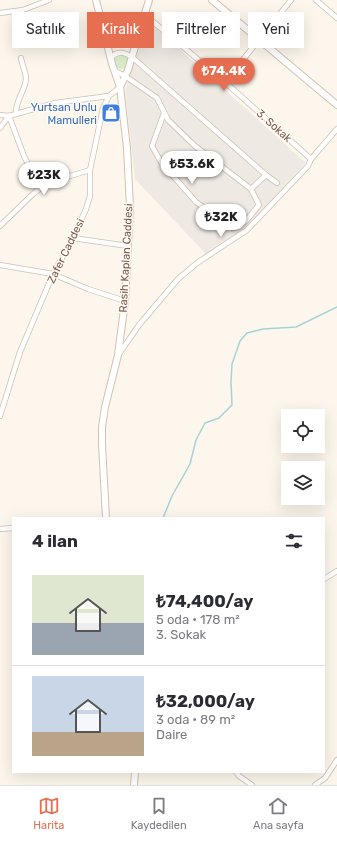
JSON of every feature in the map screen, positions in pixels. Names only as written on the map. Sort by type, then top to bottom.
[{"type":"street","points":[[0,13],[23,10],[50,0]]},
{"type":"street","name":"Rasih Kaplan Caddesi","points":[[96,0],[120,87],[129,177],[128,246],[125,301],[118,355],[102,427],[106,517]]},
{"type":"street","points":[[146,12],[149,0]]},
{"type":"street","points":[[212,0],[248,30]]},
{"type":"street","points":[[281,12],[291,0]]},
{"type":"street","points":[[316,0],[337,18]]},
{"type":"street","name":"3. Sokak","points":[[154,23],[225,82],[311,159]]},
{"type":"street","points":[[0,115],[9,116],[55,103],[108,96],[120,87],[135,48]]},
{"type":"street","points":[[225,82],[252,48]]},
{"type":"street","points":[[270,48],[337,105]]},
{"type":"street","points":[[111,57],[116,53],[121,52],[132,57],[196,115],[277,183]]},
{"type":"street","points":[[16,114],[16,106],[25,84],[26,77],[21,58]]},
{"type":"street","points":[[115,71],[125,76],[157,98],[168,120],[195,146],[251,189],[260,205],[246,221],[232,228],[196,202],[161,162],[152,146],[164,113]]},
{"type":"street","name":"Zafer Caddesi","points":[[0,413],[20,352],[54,274],[73,238],[89,201],[90,170],[103,108],[108,96]]},
{"type":"street","points":[[0,128],[9,116]]},
{"type":"street","points":[[9,116],[24,156],[40,188]]},
{"type":"street","points":[[118,355],[139,325],[178,279],[197,263],[247,230],[308,166],[311,159],[337,129]]},
{"type":"street","points":[[0,226],[40,188],[55,180],[90,170]]},
{"type":"street","points":[[251,189],[266,175]]},
{"type":"street","points":[[73,238],[128,246]]},
{"type":"street","points":[[0,265],[54,274],[88,289],[125,301]]},
{"type":"street","points":[[0,529],[12,528]]},
{"type":"street","points":[[325,578],[337,571]]},
{"type":"street","points":[[315,785],[325,778],[337,760]]},
{"type":"street","points":[[134,773],[134,785]]},
{"type":"street","points":[[237,773],[252,785]]},
{"type":"shaded area","points":[[154,26],[162,33],[162,48],[178,48],[306,163],[245,228],[206,254],[135,179],[125,91],[138,48],[154,48]]},
{"type":"green space","points":[[121,55],[126,57],[128,62],[126,67],[121,69],[116,67],[114,62],[116,57]]},
{"type":"waterway","points":[[163,517],[172,496],[190,464],[196,440],[205,423],[219,418],[232,405],[232,364],[240,341],[247,333],[263,329],[296,327],[337,307]]},
{"type":"place","name":"Yurtsan Unlu Mamulleri","points":[[111,113]]}]
